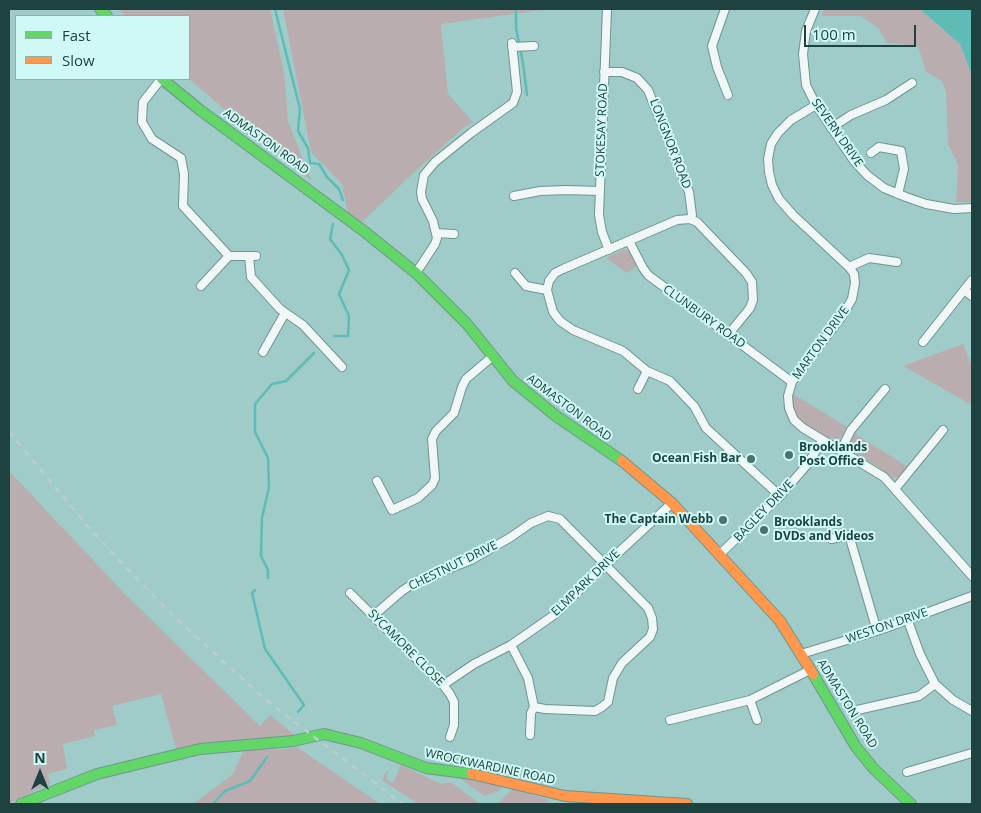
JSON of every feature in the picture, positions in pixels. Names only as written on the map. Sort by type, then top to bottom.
[{"type":"street","name":"STOKESAY ROAD","points":[[607,9],[599,215],[602,232],[609,250]]},
{"type":"street","points":[[725,9],[712,46],[716,67],[728,95]]},
{"type":"street","name":"SEVERN DRIVE","points":[[814,9],[806,31],[803,54],[806,85],[816,105],[854,161],[867,175],[884,188],[898,194],[926,204],[954,209],[972,208]]},
{"type":"street","points":[[416,273],[437,238],[433,221],[420,192],[424,175],[435,162],[513,103],[517,92],[513,46],[530,46]]},
{"type":"street","name":"LONGNOR ROAD","points":[[604,72],[622,72],[637,78],[648,90],[689,192],[692,215],[690,219]]},
{"type":"street","points":[[161,80],[143,102],[142,122],[152,139],[182,158],[184,174],[182,206],[229,256],[252,256],[251,277],[280,309],[302,325],[342,367]]},
{"type":"street","name":"ADMASTON ROAD","points":[[163,80],[200,110],[365,232],[416,273],[467,324],[513,381],[556,416],[624,463],[672,503],[780,621],[856,747],[874,769],[911,804]]},
{"type":"street","points":[[831,128],[852,115],[886,100],[912,83]]},
{"type":"street","points":[[816,105],[790,120],[771,144],[768,159],[769,172],[772,185],[779,199],[793,215],[850,267],[869,258],[897,262]]},
{"type":"street","points":[[901,151],[907,145]]},
{"type":"street","points":[[871,153],[879,147],[901,151]]},
{"type":"street","points":[[898,194],[904,169],[901,151]]},
{"type":"street","points":[[523,204],[518,196],[540,191],[600,192]]},
{"type":"street","points":[[728,335],[750,308],[754,300],[752,282],[746,273],[697,222],[690,219],[677,220],[555,274],[549,281],[546,290],[553,312],[560,321],[573,330],[623,351],[647,370],[670,380],[694,406],[706,428],[780,496]]},
{"type":"street","points":[[436,233],[454,234]]},
{"type":"street","name":"CLUNBURY ROAD","points":[[629,241],[648,275],[792,382]]},
{"type":"street","points":[[201,286],[229,256]]},
{"type":"street","points":[[881,269],[883,259]]},
{"type":"street","name":"MARTON DRIVE","points":[[850,267],[854,274],[855,283],[852,299],[842,316],[792,382],[788,402],[794,420],[803,428],[873,469],[884,478],[972,576]]},
{"type":"street","points":[[515,273],[526,286],[546,290]]},
{"type":"street","points":[[923,342],[972,280]]},
{"type":"street","points":[[964,290],[972,296]]},
{"type":"street","points":[[263,352],[285,313]]},
{"type":"street","points":[[377,481],[392,510],[418,498],[432,485],[435,478],[432,439],[436,431],[454,413],[466,379],[493,356]]},
{"type":"street","points":[[638,389],[647,370]]},
{"type":"street","points":[[841,450],[851,430],[885,389]]},
{"type":"street","points":[[895,489],[943,430]]},
{"type":"street","name":"BAGLEY DRIVE","points":[[719,556],[780,496],[806,466],[823,440]]},
{"type":"street","name":"ELMPARK DRIVE","points":[[443,685],[474,664],[510,645],[554,614],[672,503]]},
{"type":"street","name":"CHESTNUT DRIVE","points":[[373,616],[402,591],[417,581],[471,560],[541,518],[548,516],[560,519],[648,608],[652,618],[653,629],[650,637],[617,670],[613,678],[608,702],[602,707],[595,711],[545,710],[534,707]]},
{"type":"street","points":[[831,539],[849,534],[877,632]]},
{"type":"street","name":"SYCAMORE CLOSE","points":[[350,593],[443,685],[454,702],[454,725],[450,737]]},
{"type":"street","name":"WESTON DRIVE","points":[[801,654],[877,632],[972,596]]},
{"type":"street","points":[[908,621],[920,654],[935,684],[953,700],[972,712]]},
{"type":"street","points":[[510,645],[528,678],[534,707],[531,713],[530,735]]},
{"type":"street","points":[[670,720],[750,700],[810,670]]},
{"type":"street","points":[[857,707],[919,696],[935,684]]},
{"type":"street","points":[[750,700],[757,720]]},
{"type":"street","name":"WROCKWARDINE ROAD","points":[[21,804],[97,774],[200,749],[293,741],[324,734],[361,743],[426,768],[465,772],[565,796],[648,803],[687,804]]},
{"type":"street","points":[[907,772],[972,752]]},
{"type":"shaded area","points":[[119,9],[270,9],[284,72],[288,121],[311,180],[190,80],[190,15],[124,15]]},
{"type":"shaded area","points":[[283,9],[549,9],[441,24],[448,94],[473,122],[461,130],[360,224],[348,213],[342,184],[311,152]]},
{"type":"shaded area","points":[[824,9],[920,9],[960,44],[972,75],[972,202],[956,202],[958,165],[948,144],[946,91],[942,81],[926,72],[918,46],[887,43],[879,29],[861,16],[821,16]]},
{"type":"shaded area","points":[[627,250],[633,255],[637,264],[627,273],[606,258]]},
{"type":"shaded area","points":[[963,344],[972,366],[972,405],[903,366]]},
{"type":"shaded area","points":[[793,394],[847,427],[841,437],[838,439],[830,438],[805,425],[798,418],[793,408]]},
{"type":"shaded area","points":[[852,432],[908,467],[900,477],[893,478],[889,476],[877,466],[849,450],[847,444]]},
{"type":"shaded area","points":[[9,471],[126,595],[260,726],[270,715],[296,736],[176,749],[161,694],[112,706],[117,725],[94,730],[95,736],[63,744],[67,769],[48,774],[50,785],[9,804]]},
{"type":"shaded area","points":[[297,747],[380,804],[193,804],[233,774],[244,750]]},
{"type":"shaded area","points":[[401,765],[441,784],[451,782],[480,804],[418,804],[382,780],[387,770],[386,779],[393,783]]},
{"type":"shaded area","points":[[460,775],[503,786],[499,791],[484,796],[458,777]]},
{"type":"shaded area","points":[[513,789],[549,800],[547,804],[497,804]]},
{"type":"water","points":[[920,9],[972,9],[972,75],[960,44]]},
{"type":"waterway","points":[[275,9],[300,109],[298,131],[308,148],[310,163],[319,164],[327,177],[339,189],[343,200]]},
{"type":"waterway","points":[[516,9],[516,28],[527,95]]},
{"type":"waterway","points":[[333,224],[330,239],[342,255],[349,270],[339,294],[349,316],[348,336],[334,336]]},
{"type":"waterway","points":[[268,578],[268,570],[261,556],[262,518],[269,487],[268,458],[255,432],[255,404],[272,384],[286,381],[314,353]]},
{"type":"waterway","points":[[255,590],[252,593],[265,649],[304,705],[298,712]]},
{"type":"waterway","points":[[213,804],[225,791],[250,781],[267,757]]},
{"type":"railway","points":[[9,432],[91,530],[178,620],[258,693],[403,804]]},
{"type":"traffic: fast","points":[[100,9],[106,15]]},
{"type":"traffic: fast","points":[[163,80],[200,110],[365,232],[416,273],[467,324],[513,381],[556,416],[622,461]]},
{"type":"traffic: fast","points":[[813,674],[856,747],[874,769],[911,804]]},
{"type":"traffic: fast","points":[[21,804],[97,774],[200,749],[293,741],[324,734],[361,743],[426,768],[472,774]]},
{"type":"traffic: slow","points":[[622,461],[672,503],[780,621],[813,674]]},
{"type":"traffic: slow","points":[[472,774],[565,796],[687,804]]},
{"type":"place","name":"Brooklands Post Office","points":[[789,455]]},
{"type":"place","name":"Ocean Fish Bar","points":[[751,459]]},
{"type":"place","name":"The Captain Webb","points":[[723,520]]},
{"type":"place","name":"Brooklands DVDs and Videos","points":[[764,530]]}]
